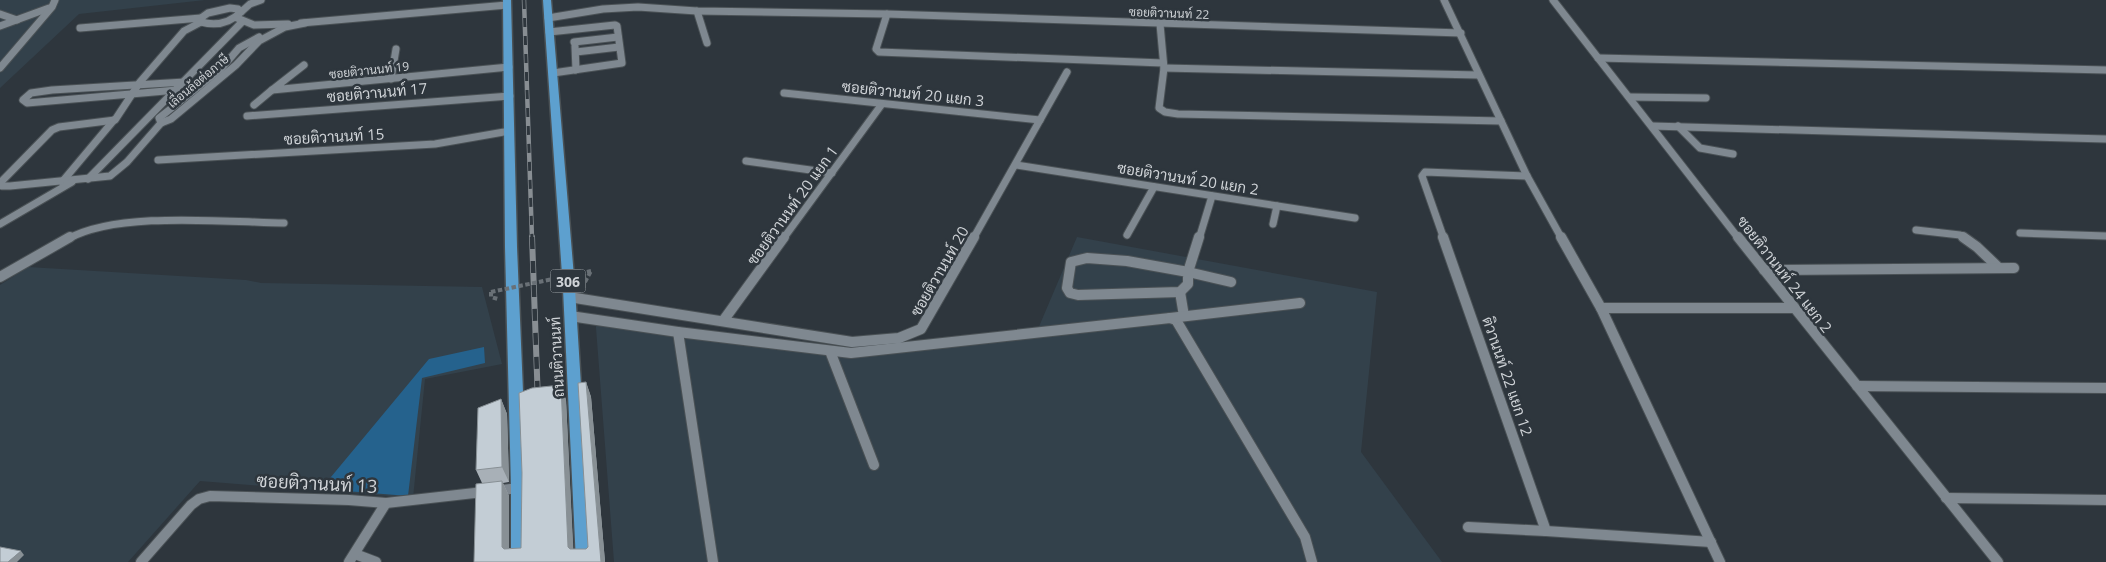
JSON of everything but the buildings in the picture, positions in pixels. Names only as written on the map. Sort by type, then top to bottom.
[{"type":"main road","name":"ถนนติวานนท์","points":[[547,0],[569,296],[584,562]]},
{"type":"main road","points":[[507,3],[511,232],[519,488],[519,562]]},
{"type":"street","points":[[0,68],[52,7],[55,0]]},
{"type":"street","points":[[88,179],[185,82],[214,50],[250,4],[261,0]]},
{"type":"street","points":[[1444,0],[1527,176],[1601,308],[1720,562]]},
{"type":"street","name":"ซอยติวานนท์ 24 แยก 2","points":[[1553,0],[1793,308],[1998,562]]},
{"type":"street","points":[[62,182],[115,120],[138,86],[184,31],[208,13],[230,8],[238,9],[240,17],[255,26],[305,23],[507,3]]},
{"type":"street","points":[[0,26],[52,7]]},
{"type":"street","name":"ซอยติวานนท์ 22","points":[[548,18],[603,9],[638,7],[697,11],[887,14],[1461,33]]},
{"type":"street","points":[[697,11],[707,43]]},
{"type":"street","points":[[0,14],[17,20]]},
{"type":"street","points":[[887,14],[876,50],[879,52],[1164,65],[1478,75]]},
{"type":"street","points":[[80,28],[201,20],[217,24],[240,17]]},
{"type":"street","name":"เลื่อนล้อต่อภาษี","points":[[278,25],[239,48],[221,69],[159,118],[161,123],[171,119],[236,65],[259,41],[285,27],[305,23]]},
{"type":"street","points":[[1160,24],[1164,65],[1159,108],[1165,112],[1178,114],[1500,121]]},
{"type":"street","points":[[549,32],[615,25],[617,26],[621,63],[553,73]]},
{"type":"street","points":[[572,29],[576,52],[576,70]]},
{"type":"street","points":[[574,42],[618,37]]},
{"type":"street","points":[[576,52],[619,46]]},
{"type":"street","points":[[391,79],[396,49]]},
{"type":"street","points":[[1598,58],[2106,70]]},
{"type":"street","points":[[254,105],[304,65]]},
{"type":"street","name":"ซอยติวานนท์ 19","points":[[272,90],[508,68]]},
{"type":"street","name":"ซอยติวานนท์ 20","points":[[569,296],[852,342],[910,335],[921,329],[1016,165],[1067,72]]},
{"type":"street","points":[[177,90],[27,103],[23,100],[36,92],[185,82]]},
{"type":"street","name":"ซอยติวานนท์ 20 แยก 3","points":[[784,93],[1040,120]]},
{"type":"street","name":"ซอยติวานนท์ 17","points":[[247,116],[510,96]]},
{"type":"street","points":[[1629,97],[1706,98]]},
{"type":"street","name":"ซอยติวานนท์ 20 แยก 1","points":[[723,321],[882,104]]},
{"type":"street","points":[[1,185],[52,130],[60,127],[115,120]]},
{"type":"street","points":[[1,185],[75,181],[114,174],[161,123]]},
{"type":"street","points":[[1652,126],[2106,139]]},
{"type":"street","points":[[1678,126],[1700,148],[1733,154]]},
{"type":"street","name":"ซอยติวานนท์ 15","points":[[158,160],[435,144],[510,131]]},
{"type":"street","points":[[746,161],[832,173]]},
{"type":"street","name":"ซอยติวานนท์ 20 แยก 2","points":[[1016,165],[1355,218]]},
{"type":"street","name":"ติวานนท์ 22 แยก 12","points":[[1527,176],[1435,170],[1425,172],[1422,176],[1546,531]]},
{"type":"street","points":[[0,224],[75,181]]},
{"type":"street","points":[[1127,235],[1154,187]]},
{"type":"street","points":[[1212,196],[1188,272],[1190,282],[1187,288],[1180,292],[1078,295],[1070,293],[1067,288],[1071,262],[1079,259],[1127,261],[1188,272],[1231,282]]},
{"type":"street","points":[[1273,224],[1277,206]]},
{"type":"street","points":[[0,277],[76,234],[98,226],[157,221],[284,223]]},
{"type":"street","points":[[1916,230],[1960,235],[1999,268]]},
{"type":"street","points":[[2020,233],[2106,236]]},
{"type":"street","points":[[1764,270],[2014,268]]},
{"type":"street","points":[[1180,292],[1184,316]]},
{"type":"street","points":[[570,316],[678,332],[851,353],[1300,303]]},
{"type":"street","points":[[1601,308],[1793,308]]},
{"type":"street","points":[[1170,318],[1176,320],[1305,537],[1312,562]]},
{"type":"street","points":[[678,332],[714,562]]},
{"type":"street","points":[[830,351],[874,465]]},
{"type":"street","points":[[1857,386],[2106,388]]},
{"type":"street","name":"ซอยติวานนท์ 13","points":[[141,562],[191,505],[199,499],[210,496],[349,500],[386,503],[519,488]]},
{"type":"street","points":[[1946,498],[2106,500]]},
{"type":"street","points":[[376,562],[352,558],[386,503]]},
{"type":"street","points":[[1468,527],[1711,542]]},
{"type":"path","points":[[491,292],[591,271]]},
{"type":"shaded area","points":[[0,0],[205,0],[79,14],[0,88]]},
{"type":"shaded area","points":[[1077,237],[1377,292],[1361,452],[1442,562],[614,562],[595,315],[851,351],[1038,329]]},
{"type":"shaded area","points":[[28,267],[246,280],[261,283],[482,287],[502,364],[425,379],[413,498],[200,481],[128,562],[0,562],[0,285]]},
{"type":"shaded area","points":[[484,347],[485,363],[422,378],[408,496],[321,489],[429,359]]},
{"type":"railway","points":[[524,0],[532,239]]},
{"type":"railway","points":[[532,237],[538,402]]}]
